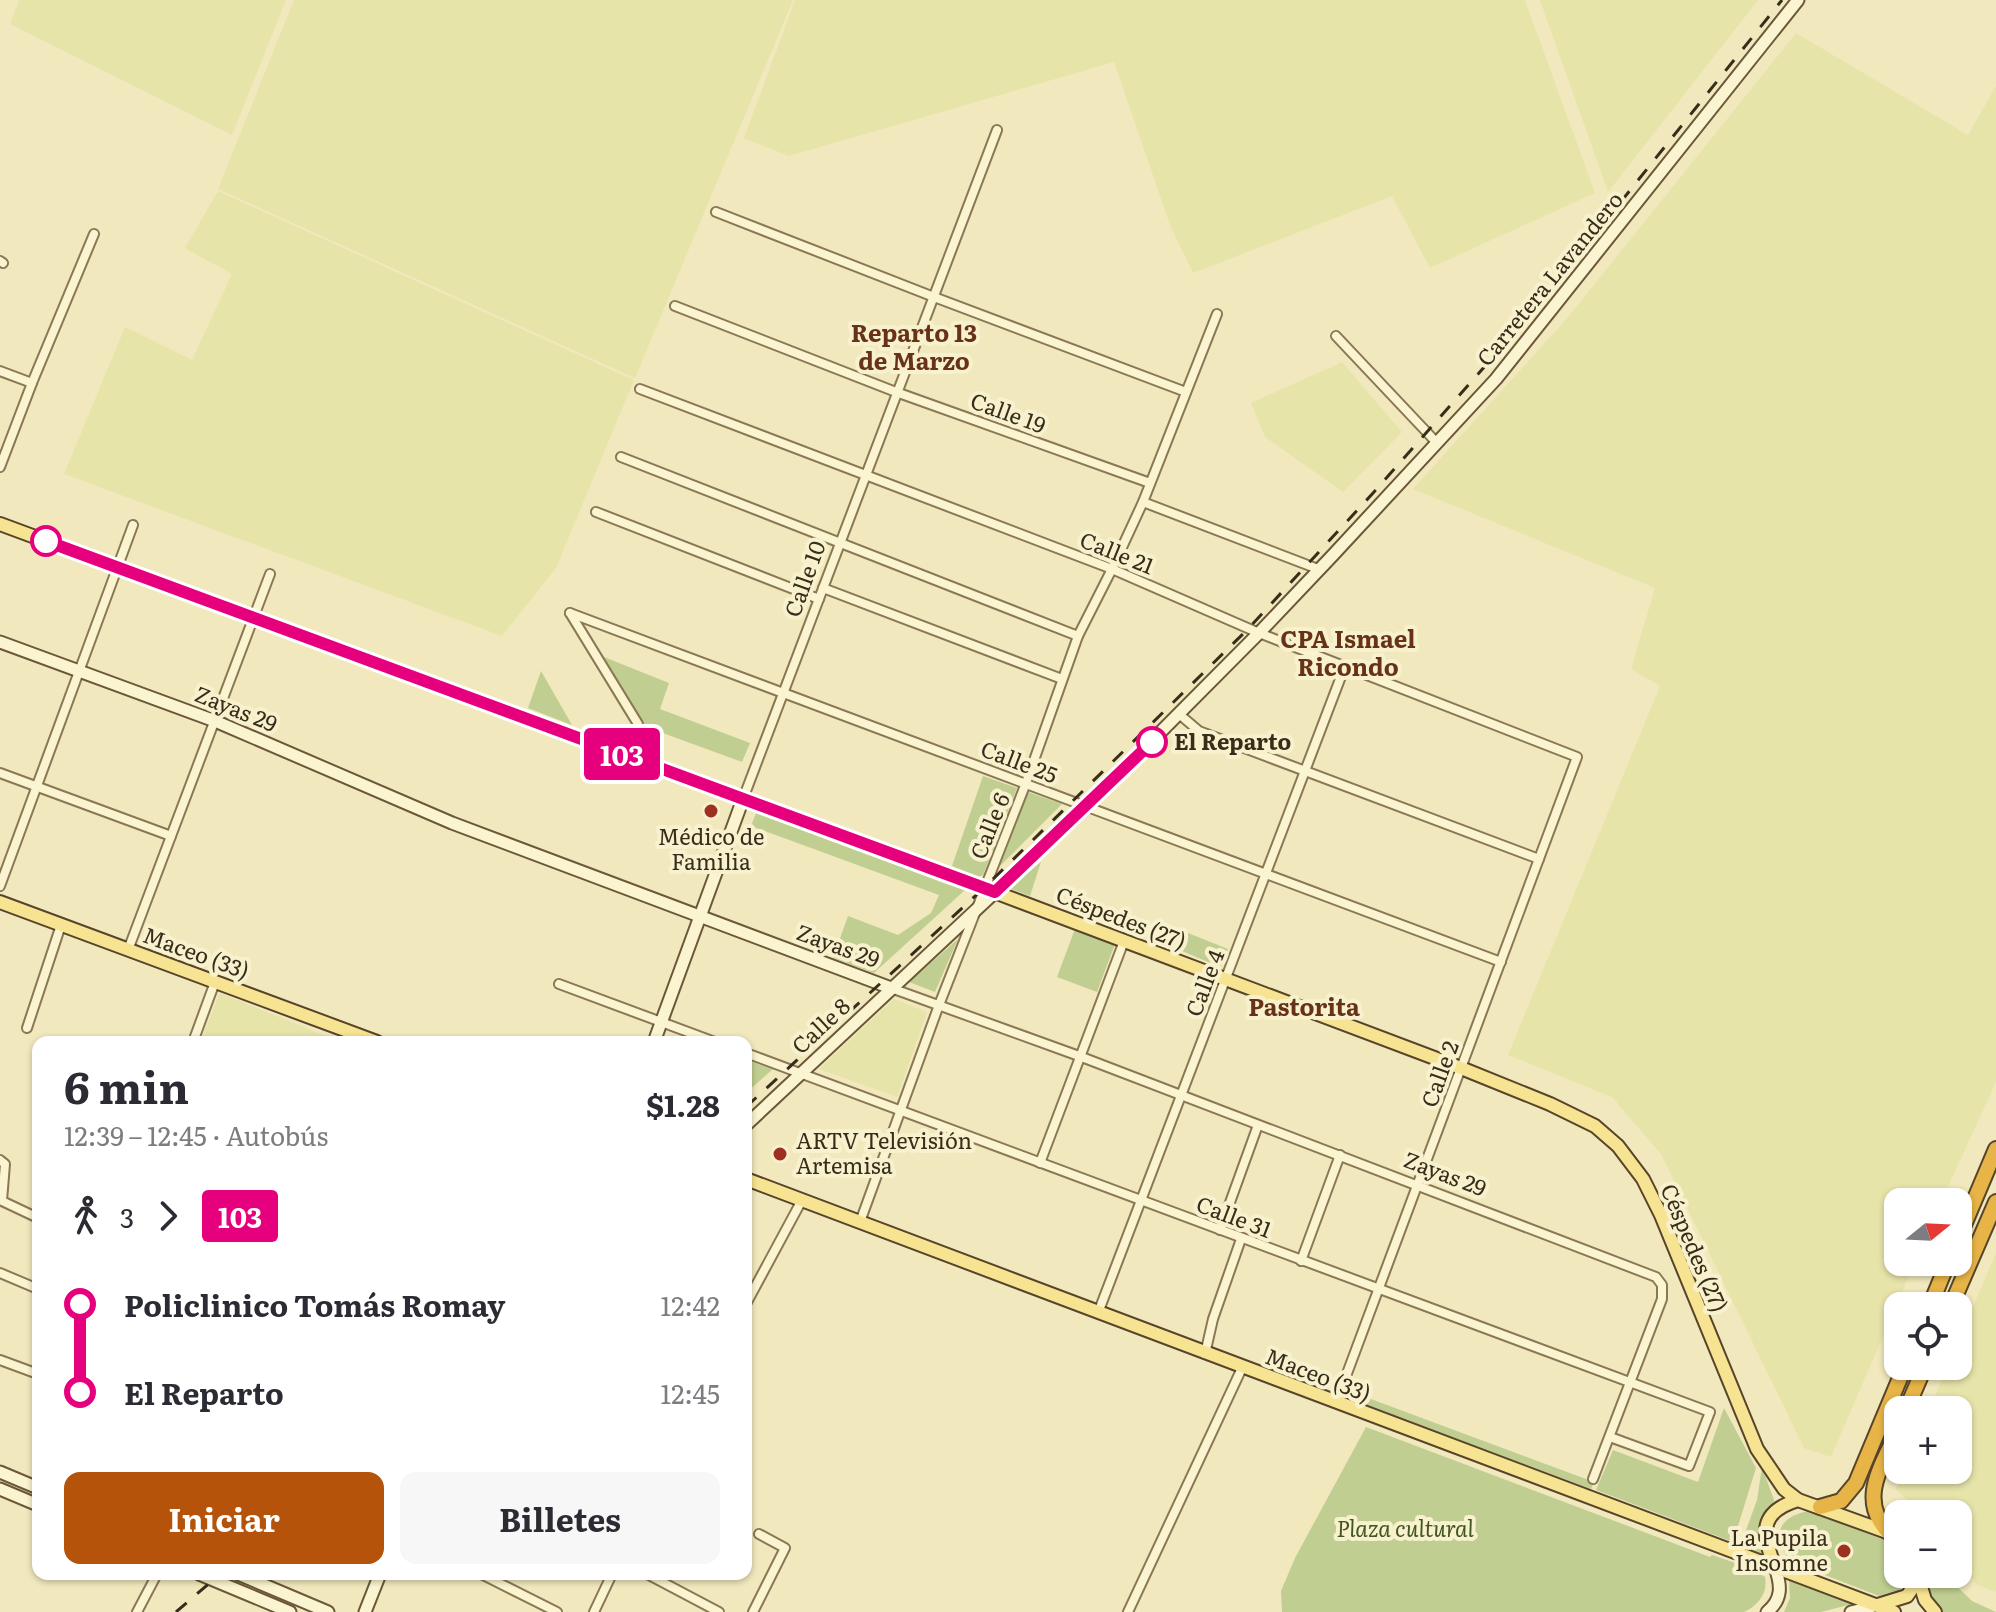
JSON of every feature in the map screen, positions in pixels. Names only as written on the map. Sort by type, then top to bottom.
[{"type":"highway","points":[[1972,1206],[1996,1149]]},
{"type":"highway","points":[[1957,1292],[1996,1202]]},
{"type":"highway","points":[[1820,1507],[1841,1501],[1856,1483],[1899,1380]]},
{"type":"highway","points":[[1884,1465],[1872,1495],[1874,1513],[1884,1524]]},
{"type":"main road","name":"Céspedes (27)","points":[[0,524],[1226,979],[1461,1068],[1595,1126],[1618,1146],[1643,1179],[1661,1215],[1757,1449],[1784,1489],[1798,1500]]},
{"type":"main road","name":"Maceo (33)","points":[[0,902],[351,1036]]},
{"type":"main road","name":"Maceo (33)","points":[[752,1181],[1894,1612]]},
{"type":"main road","points":[[1775,1567],[1765,1534],[1767,1522],[1784,1504],[1798,1500],[1884,1531]]},
{"type":"main road","points":[[1878,1605],[1907,1596],[1912,1588]]},
{"type":"main road","points":[[1921,1588],[1925,1600],[1935,1612]]},
{"type":"street","name":"Carretera Lavandero","points":[[1179,714],[1259,633],[1496,379],[1798,0]]},
{"type":"street","name":"Calle 10","points":[[656,1036],[865,474],[997,130]]},
{"type":"street","points":[[716,212],[1186,392]]},
{"type":"street","points":[[0,467],[94,234]]},
{"type":"street","name":"Calle 19","points":[[675,306],[896,392],[1150,483]]},
{"type":"street","name":"Calle 6","points":[[989,890],[1078,636],[1143,502],[1217,314]]},
{"type":"street","points":[[1336,336],[1437,443]]},
{"type":"street","points":[[0,371],[32,383]]},
{"type":"street","name":"Calle 21","points":[[640,389],[1112,569],[1259,633],[1577,757]]},
{"type":"street","points":[[621,457],[1078,636]]},
{"type":"street","points":[[1143,502],[1318,569]]},
{"type":"street","points":[[596,512],[819,599]]},
{"type":"street","points":[[0,886],[133,525]]},
{"type":"street","points":[[128,950],[270,574]]},
{"type":"street","points":[[823,588],[1062,679]]},
{"type":"street","name":"Calle 25","points":[[627,756],[638,724],[570,613],[1501,962]]},
{"type":"street","name":"Zayas 29","points":[[0,642],[215,721],[452,823],[1079,1056],[1656,1277],[1662,1285],[1662,1299],[1631,1384]]},
{"type":"street","name":"Calle 4","points":[[1098,1313],[1345,666]]},
{"type":"street","points":[[1179,714],[1199,731],[1539,859]]},
{"type":"street","name":"Calle 8","points":[[752,1119],[977,909],[989,890],[1085,808],[1179,714]]},
{"type":"street","name":"Calle 2","points":[[1336,1403],[1577,757]]},
{"type":"street","points":[[0,773],[171,836]]},
{"type":"street","points":[[860,1222],[977,909]]},
{"type":"street","points":[[27,1028],[61,925]]},
{"type":"street","points":[[1040,1163],[1124,941]]},
{"type":"street","points":[[195,1036],[215,982]]},
{"type":"street","points":[[559,984],[698,1036]]},
{"type":"street","name":"Calle 31","points":[[752,1055],[1710,1412],[1689,1466],[1610,1437]]},
{"type":"street","points":[[1220,1230],[1258,1125]]},
{"type":"street","points":[[1301,1261],[1340,1155]]},
{"type":"street","points":[[0,1160],[5,1164],[2,1201],[32,1215]]},
{"type":"street","points":[[752,1293],[802,1200]]},
{"type":"street","points":[[1205,1354],[1213,1319],[1241,1239]]},
{"type":"street","points":[[0,1273],[32,1286]]},
{"type":"street","points":[[0,1360],[32,1372]]},
{"type":"street","points":[[1128,1612],[1242,1368]]},
{"type":"street","points":[[1593,1479],[1631,1384]]},
{"type":"street","points":[[0,1472],[32,1485]]},
{"type":"street","points":[[0,1489],[32,1502]]},
{"type":"street","points":[[753,1612],[785,1548],[759,1534]]},
{"type":"street","points":[[1767,1612],[1777,1603],[1781,1591],[1775,1567]]},
{"type":"street","points":[[137,1612],[154,1580]]},
{"type":"street","points":[[213,1580],[290,1612]]},
{"type":"street","points":[[252,1580],[328,1612]]},
{"type":"street","points":[[365,1612],[378,1580]]},
{"type":"street","points":[[493,1580],[557,1612]]},
{"type":"street","points":[[594,1612],[609,1580]]},
{"type":"street","points":[[658,1580],[719,1612]]},
{"type":"street","points":[[1851,1612],[1878,1605]]},
{"type":"shaded area","points":[[19,0],[286,0],[232,135],[10,24]]},
{"type":"shaded area","points":[[294,0],[793,0],[635,378],[218,189]]},
{"type":"shaded area","points":[[795,0],[1525,0],[1595,193],[1430,268],[1392,196],[1193,273],[1170,225],[1114,62],[789,156],[744,138]]},
{"type":"shaded area","points":[[1540,0],[1758,0],[1608,192]]},
{"type":"shaded area","points":[[1796,33],[1968,135],[1996,86],[1996,1082],[1947,1188],[1884,1188],[1884,1276],[1909,1276],[1902,1292],[1884,1292],[1884,1334],[1831,1457],[1804,1448],[1661,1154],[1612,1097],[1508,1055],[1660,686],[1631,669],[1655,588],[1413,489],[1569,316]]},
{"type":"shaded area","points":[[218,191],[634,380],[556,568],[502,636],[64,474],[125,327],[192,360],[232,274],[185,248]]},
{"type":"shaded area","points":[[1342,362],[1402,432],[1343,492],[1265,437],[1251,403]]},
{"type":"shaded area","points":[[220,993],[326,1036],[202,1036]]},
{"type":"shaded area","points":[[894,999],[927,1012],[897,1097],[819,1069]]},
{"type":"shaded area","points":[[1996,1253],[1996,1592],[1976,1584],[1972,1579],[1972,1500],[1907,1500],[1896,1489],[1898,1484],[1972,1484],[1972,1396],[1935,1396],[1942,1380],[1972,1380],[1972,1309]]},
{"type":"green space","points":[[599,655],[669,683],[660,709],[750,743],[742,762],[641,725]]},
{"type":"green space","points":[[541,671],[572,725],[528,708]]},
{"type":"green space","points":[[983,776],[1017,788],[983,875],[978,877],[952,866]]},
{"type":"green space","points":[[1028,792],[1062,804],[996,870]]},
{"type":"green space","points":[[756,813],[965,890],[874,973],[833,958],[848,916],[898,935],[931,913],[939,895],[751,826]]},
{"type":"green space","points":[[1041,862],[1030,896],[1009,888]]},
{"type":"green space","points":[[1075,929],[1115,944],[1097,992],[1057,977]]},
{"type":"green space","points":[[1188,933],[1228,949],[1220,967],[1182,951]]},
{"type":"green space","points":[[958,939],[935,992],[909,982]]},
{"type":"green space","points":[[752,1062],[773,1069],[752,1088]]},
{"type":"green space","points":[[1344,1389],[1594,1482],[1591,1489],[1341,1397]]},
{"type":"green space","points":[[1724,1408],[1756,1468],[1733,1542],[1596,1490],[1613,1450],[1698,1482]]},
{"type":"green space","name":"Plaza cultural","points":[[1366,1427],[1710,1557],[1712,1555],[1753,1569],[1765,1577],[1763,1594],[1754,1606],[1744,1612],[1282,1612],[1281,1591],[1295,1558]]},
{"type":"green space","points":[[1762,1467],[1774,1500],[1759,1533],[1764,1557],[1740,1547],[1757,1500]]},
{"type":"green space","points":[[1808,1511],[1884,1540],[1884,1588],[1901,1588],[1879,1596],[1789,1561],[1781,1543],[1781,1528],[1798,1514]]},
{"type":"green space","points":[[1789,1580],[1856,1603],[1821,1612],[1784,1612],[1790,1598]]},
{"type":"green space","points":[[1926,1588],[1959,1588],[1972,1601],[1996,1612],[1939,1612],[1928,1598]]},
{"type":"railway","points":[[752,1101],[984,888],[1248,629],[1532,313],[1782,0]]},
{"type":"railway","points":[[176,1612],[213,1580]]},
{"type":"bus line","name":"103","points":[[46,541],[995,892],[1152,742]]},
{"type":"place","name":"El Reparto","points":[[1152,742]]},
{"type":"place","name":"Médico de Familia","points":[[711,811]]},
{"type":"place","name":"ARTV Televisión Artemisa","points":[[780,1154]]},
{"type":"place","name":"La Pupila Insomne","points":[[1844,1551]]},
{"type":"district","name":"Reparto 13 de Marzo","points":[[914,348]]},
{"type":"district","name":"CPA Ismael Ricondo","points":[[1348,654]]},
{"type":"district","name":"Pastorita","points":[[1304,1008]]}]
